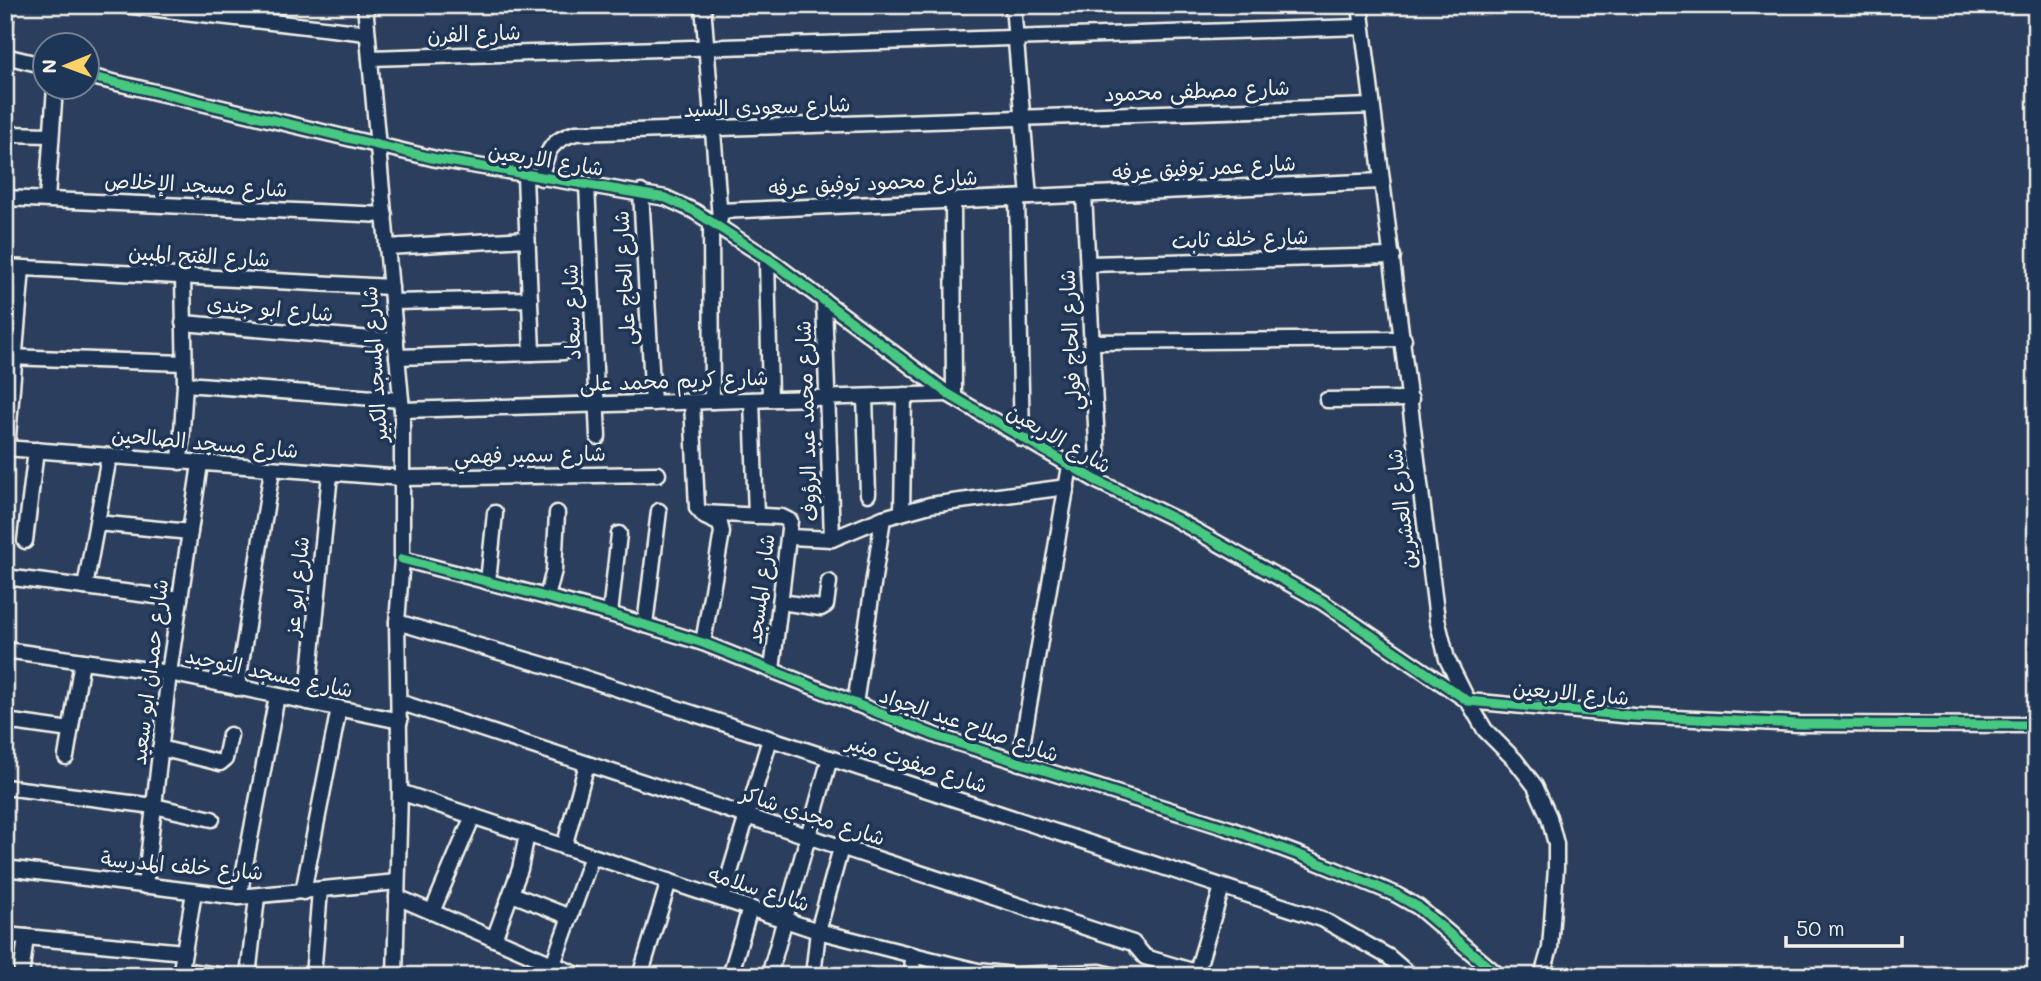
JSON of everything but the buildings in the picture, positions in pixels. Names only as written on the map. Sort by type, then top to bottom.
[{"type":"street","points":[[5,30],[7,5]]},
{"type":"street","points":[[124,5],[368,33]]},
{"type":"street","name":"شارع المسجد الكبير","points":[[365,5],[401,405],[402,559],[397,622],[400,792],[395,976]]},
{"type":"street","points":[[703,5],[717,220],[712,401]]},
{"type":"street","points":[[1013,5],[1023,118],[1022,439]]},
{"type":"street","name":"شارع العشرين","points":[[1360,5],[1404,339],[1437,620],[1447,659],[1468,701],[1485,730],[1515,760],[1535,786],[1549,817],[1556,844],[1550,947],[1542,976]]},
{"type":"street","name":"شارع الفرن","points":[[370,58],[1362,27]]},
{"type":"street","points":[[5,56],[32,63]]},
{"type":"street","name":"شارع الاربعين","points":[[102,79],[378,146],[525,176],[641,192],[666,198],[717,220],[951,396],[1099,482],[1239,553],[1322,602],[1468,701],[1633,716],[1785,724],[2036,725]]},
{"type":"street","points":[[47,200],[54,102]]},
{"type":"street","name":"شارع مصطفى محمود","points":[[1023,118],[1372,106]]},
{"type":"street","name":"شارع سعودى السيد","points":[[541,178],[545,154],[552,143],[576,133],[1023,118]]},
{"type":"street","points":[[5,134],[51,135]]},
{"type":"street","points":[[525,176],[532,353]]},
{"type":"street","name":"شارع عمر توفيق عرفه","points":[[1023,197],[1382,181]]},
{"type":"street","name":"شارع سعاد","points":[[587,184],[598,438]]},
{"type":"street","name":"شارع الحاج على","points":[[641,192],[653,403]]},
{"type":"street","name":"شارع الحاج فولي","points":[[1084,195],[1099,482]]},
{"type":"street","name":"شارع محمود توفيق عرفه","points":[[717,220],[1023,197]]},
{"type":"street","name":"شارع مسجد الإخلاص","points":[[5,198],[385,215]]},
{"type":"street","points":[[951,396],[953,201]]},
{"type":"street","points":[[387,247],[527,239]]},
{"type":"street","name":"شارع خلف ثابت","points":[[1088,264],[1393,256]]},
{"type":"street","points":[[767,258],[770,399]]},
{"type":"street","name":"شارع الفتح المبين","points":[[5,267],[183,276],[391,295],[530,299]]},
{"type":"street","points":[[6,448],[10,357],[22,268]]},
{"type":"street","points":[[180,462],[185,384],[183,276]]},
{"type":"street","name":"شارع محمد عبد الرؤوف","points":[[824,301],[832,539]]},
{"type":"street","name":"شارع ابو جندى","points":[[183,323],[396,341]]},
{"type":"street","points":[[1092,342],[1404,339]]},
{"type":"street","points":[[397,357],[564,352]]},
{"type":"street","points":[[10,357],[184,363]]},
{"type":"street","name":"شارع كريم محمد على","points":[[185,384],[401,405],[596,405],[951,396]]},
{"type":"street","points":[[902,512],[904,396]]},
{"type":"street","points":[[865,397],[869,494]]},
{"type":"street","points":[[1327,400],[1411,399]]},
{"type":"street","points":[[752,400],[756,516]]},
{"type":"street","points":[[692,402],[699,513],[720,524],[722,532],[703,643]]},
{"type":"street","name":"شارع مسجد الصالحين","points":[[6,448],[402,478]]},
{"type":"street","points":[[24,541],[36,450]]},
{"type":"street","points":[[85,587],[109,457]]},
{"type":"street","name":"شارع حمدان ابو سعيد","points":[[145,886],[169,673],[200,464]]},
{"type":"street","points":[[1019,763],[1070,466]]},
{"type":"street","points":[[237,688],[272,470]]},
{"type":"street","name":"شارع ابو عز","points":[[307,702],[330,474]]},
{"type":"street","name":"شارع سمير فهمي","points":[[402,478],[658,474]]},
{"type":"street","points":[[789,537],[832,539],[883,518],[930,505],[1067,487]]},
{"type":"street","points":[[645,625],[659,511]]},
{"type":"street","points":[[488,582],[495,513]]},
{"type":"street","points":[[547,597],[554,570],[557,513]]},
{"type":"street","name":"شارع المسجد","points":[[699,513],[787,518],[789,537],[772,670]]},
{"type":"street","points":[[855,704],[883,518]]},
{"type":"street","points":[[97,523],[190,532]]},
{"type":"street","points":[[610,614],[619,534]]},
{"type":"street","name":"شارع صلاح عبد الجواد","points":[[402,559],[610,614],[703,643],[939,737],[1230,829],[1395,894],[1437,920],[1499,976]]},
{"type":"street","points":[[5,577],[180,599]]},
{"type":"street","points":[[782,602],[821,608],[825,605],[829,582]]},
{"type":"street","name":"شارع صفوت منير","points":[[397,622],[551,667],[1322,919],[1389,957],[1411,976]]},
{"type":"street","name":"شارع مسجد التوحيد","points":[[5,650],[169,673],[400,721]]},
{"type":"street","points":[[66,757],[82,661]]},
{"type":"street","points":[[239,897],[277,696]]},
{"type":"street","name":"شارع مجدي شاكر","points":[[399,702],[1132,943],[1145,957],[1203,973]]},
{"type":"street","points":[[303,892],[339,708]]},
{"type":"street","points":[[5,721],[70,730]]},
{"type":"street","points":[[160,748],[219,763],[225,760],[230,734]]},
{"type":"street","points":[[722,899],[771,738]]},
{"type":"street","points":[[769,976],[830,758]]},
{"type":"street","points":[[564,847],[587,764]]},
{"type":"street","points":[[5,787],[154,806],[212,818]]},
{"type":"street","name":"شارع سلامه","points":[[400,792],[818,930],[913,955],[978,971],[1013,976],[1112,975]]},
{"type":"street","points":[[432,912],[473,816]]},
{"type":"street","points":[[494,939],[512,894],[527,834]]},
{"type":"street","points":[[813,976],[818,930],[841,848]]},
{"type":"street","points":[[553,964],[592,856]]},
{"type":"street","name":"شارع خلف المدرسة","points":[[5,868],[239,897],[397,882]]},
{"type":"street","points":[[640,976],[669,881]]},
{"type":"street","points":[[1203,973],[1222,887]]},
{"type":"street","points":[[313,976],[320,890]]},
{"type":"street","points":[[194,892],[180,973],[226,976]]},
{"type":"street","points":[[512,894],[570,917]]},
{"type":"street","points":[[248,976],[257,897]]},
{"type":"street","points":[[397,897],[580,976]]},
{"type":"street","points":[[730,976],[750,908]]},
{"type":"street","points":[[5,936],[184,952]]},
{"type":"street","points":[[21,976],[26,937]]},
{"type":"street","points":[[912,976],[913,955]]},
{"type":"cycle path","points":[[102,79],[436,159],[666,198],[694,211],[767,258],[948,394],[1099,482],[1175,519],[1322,602],[1468,701],[1633,716],[1799,724],[2036,725]]},
{"type":"cycle path","points":[[402,559],[610,614],[703,643],[939,737],[1230,829],[1302,856],[1395,894],[1418,907],[1499,976]]}]
